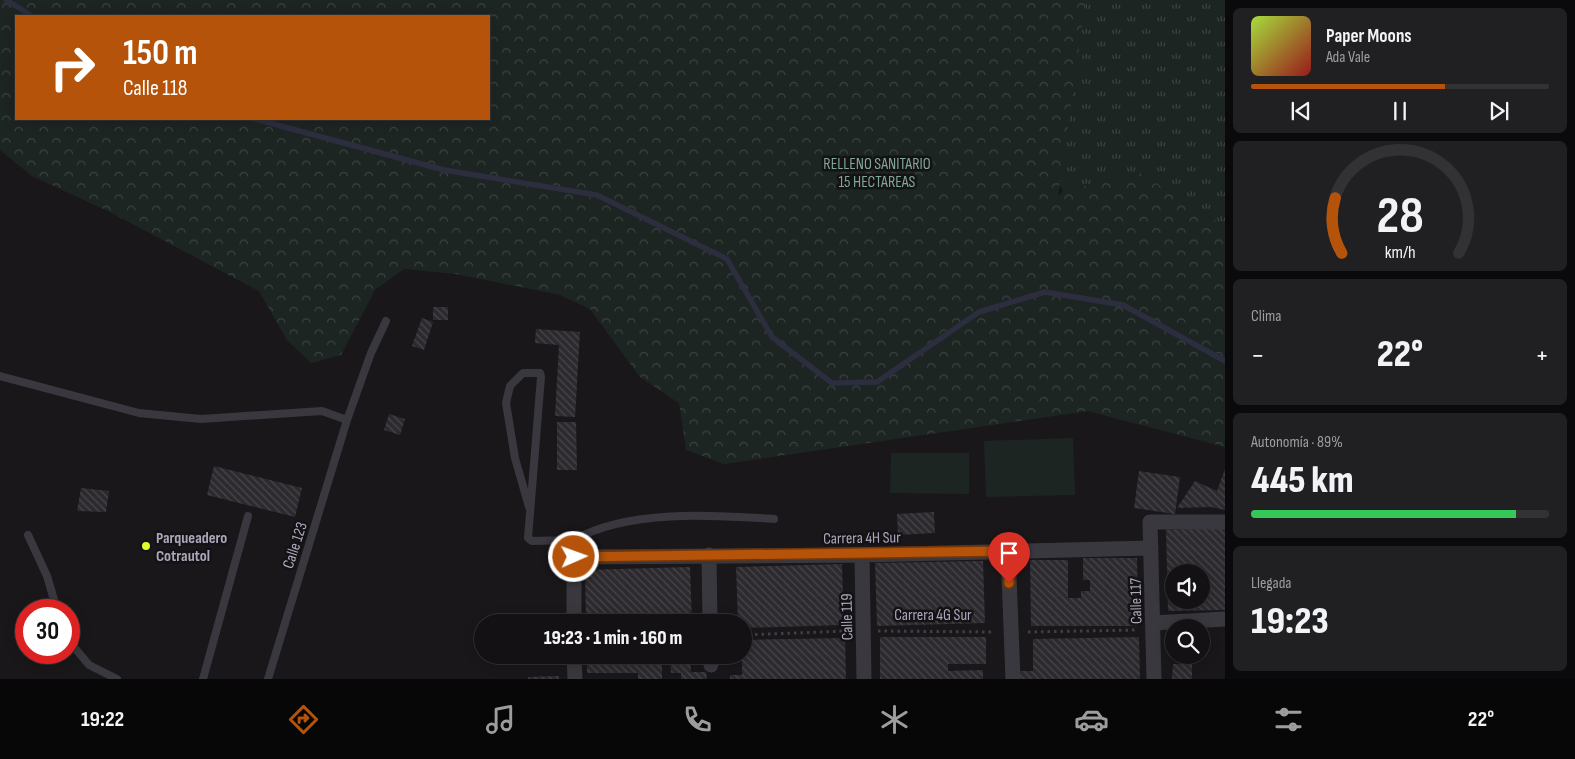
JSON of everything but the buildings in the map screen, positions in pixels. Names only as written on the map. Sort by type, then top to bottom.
[{"type":"street","name":"Calle 117","points":[[1154,679],[1150,522],[1225,522]]},
{"type":"street","name":"Carrera 4H Sur","points":[[574,557],[1151,548]]},
{"type":"street","points":[[1008,551],[1013,679]]},
{"type":"street","name":"Calle 119","points":[[862,554],[864,679]]},
{"type":"street","points":[[709,555],[710,614]]},
{"type":"street","points":[[574,557],[574,614]]},
{"type":"street","points":[[1153,626],[1225,619]]},
{"type":"street","points":[[574,664],[575,679]]},
{"type":"lane","name":"Calle 123","points":[[268,679],[347,420],[371,353],[386,321]]},
{"type":"lane","points":[[530,507],[515,458],[506,403],[510,386],[523,373],[534,372],[540,374],[541,377],[528,538],[532,541],[574,540],[591,530],[627,522],[715,515],[774,520]]},
{"type":"lane","points":[[0,376],[139,414],[201,419],[322,411],[347,420]]},
{"type":"lane","points":[[203,679],[248,516]]},
{"type":"lane","points":[[28,535],[46,576],[53,599]]},
{"type":"lane","points":[[574,540],[574,557]]},
{"type":"lane","points":[[80,654],[89,665],[117,679]]},
{"type":"path","name":"Carrera 4G Sur","points":[[752,635],[863,631],[1012,632],[1153,626]]},
{"type":"green space","name":"RELLENO SANITARIO 15 HECTAREAS","points":[[0,0],[1086,0],[1058,196],[1063,191],[1140,173],[1225,226],[1225,447],[1088,411],[724,464],[686,450],[679,403],[640,377],[590,309],[560,295],[456,274],[404,269],[375,290],[341,355],[311,363],[287,340],[259,291],[110,212],[32,176],[0,150]]},
{"type":"green space","points":[[1072,0],[1225,0],[1225,226],[1140,173],[1063,191],[1041,142]]},
{"type":"green space","points":[[1073,438],[1075,495],[986,497],[984,441]]},
{"type":"green space","points":[[891,453],[969,453],[969,494],[890,493]]},
{"type":"waterway","points":[[6,0],[30,15]]},
{"type":"waterway","points":[[259,120],[444,170],[597,195],[727,259],[772,337],[832,383],[877,382],[979,312],[1045,292],[1123,305],[1225,361]]},
{"type":"place","name":"Parqueadero Cotrautol","points":[[146,546]]},
{"type":"route","points":[[574,557],[1008,551],[1009,583]]}]
